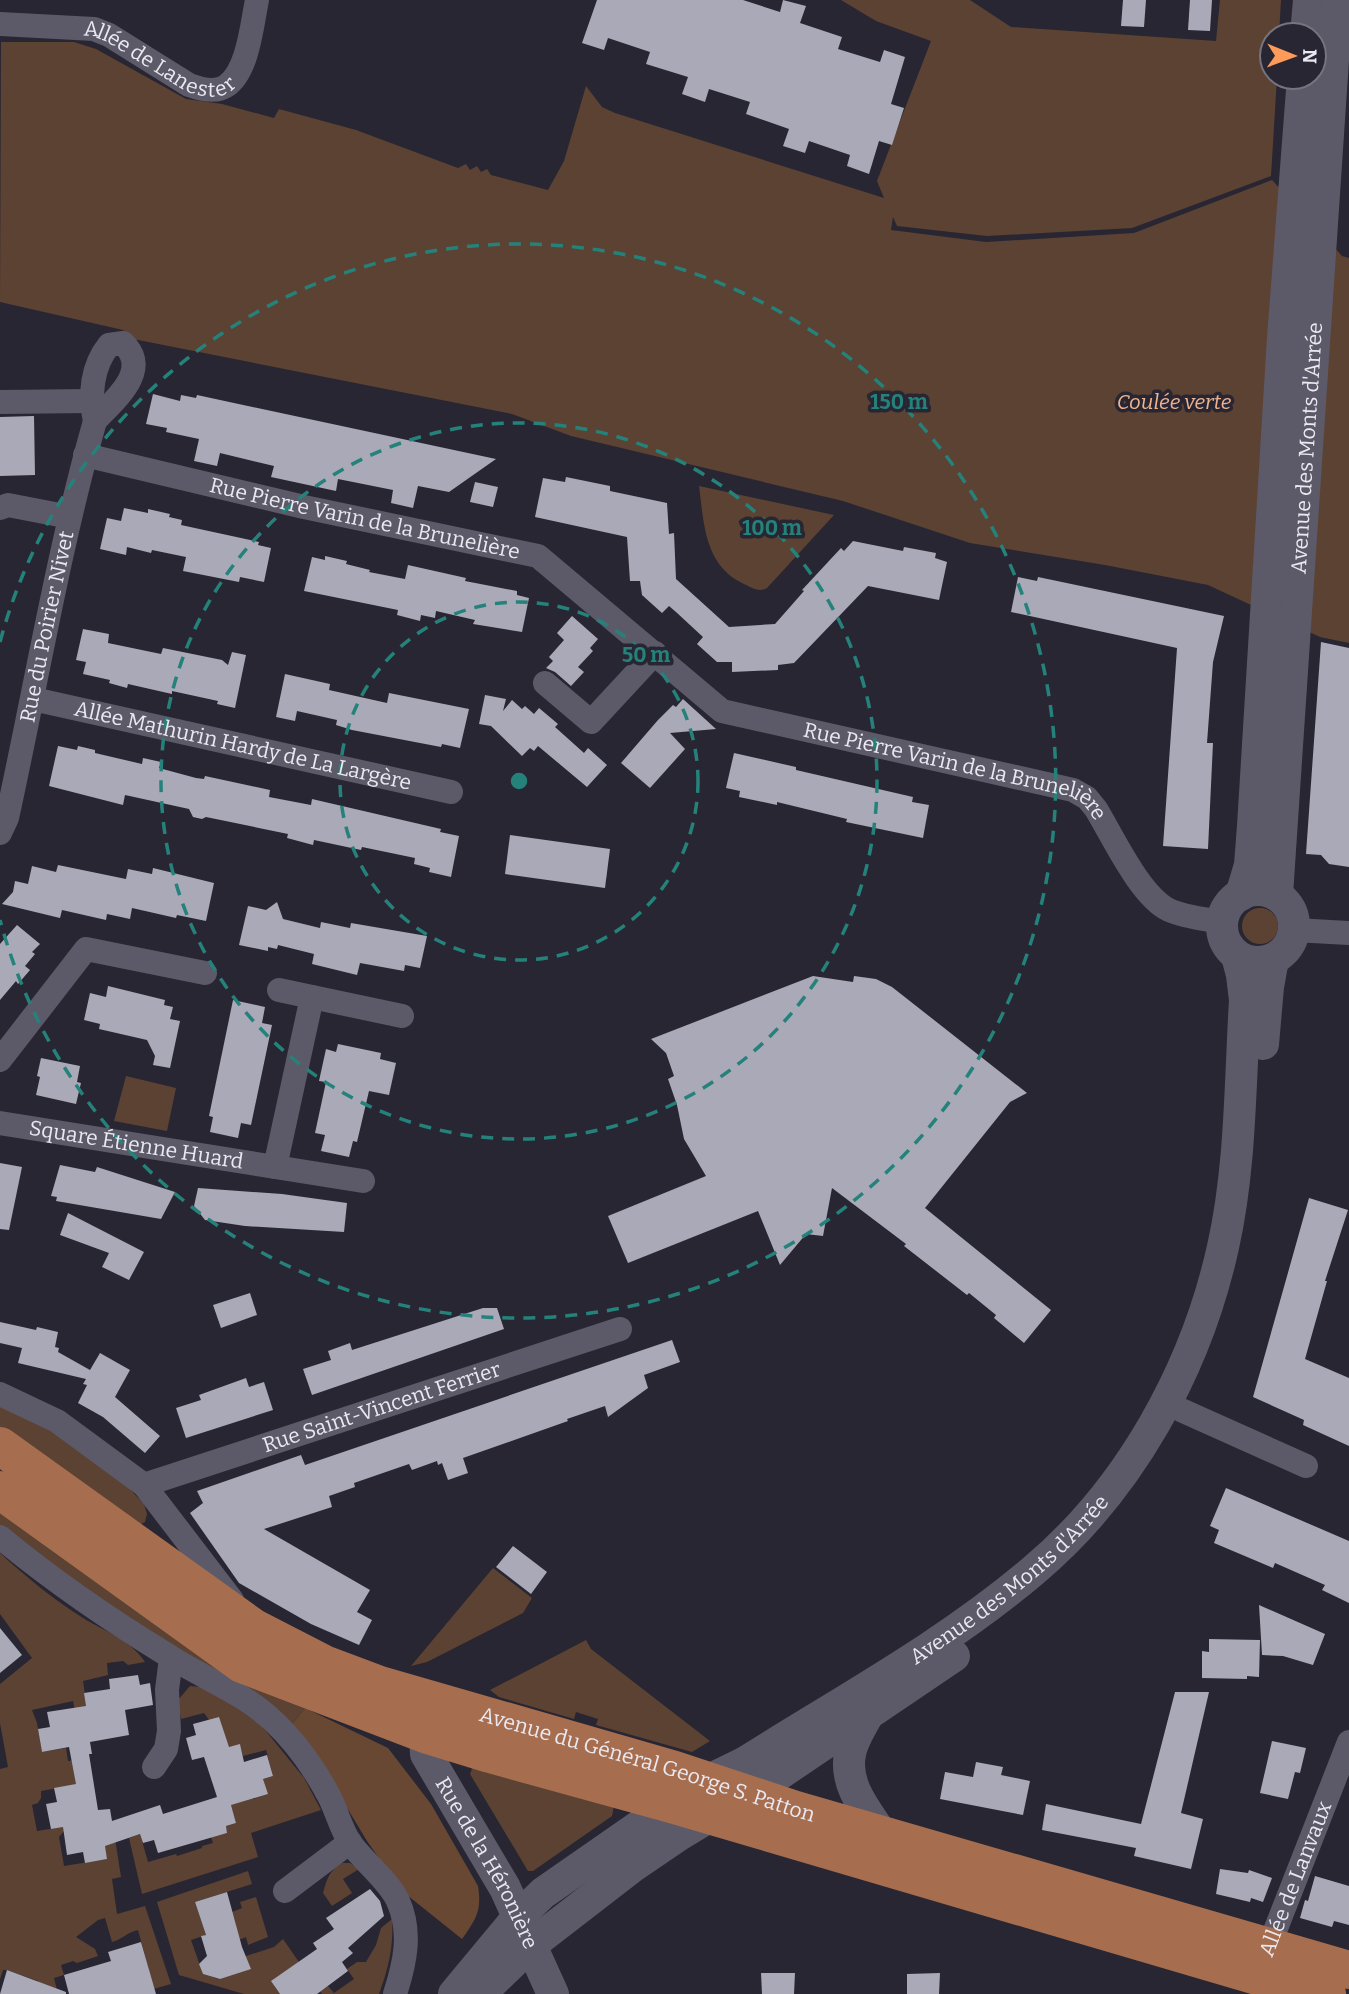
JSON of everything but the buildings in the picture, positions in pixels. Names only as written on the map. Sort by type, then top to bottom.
[{"type":"main road","name":"Avenue du Général George S. Patton","points":[[0,1446],[254,1628],[324,1664],[710,1798],[1263,1961],[1349,1970]]},
{"type":"main road","name":"Avenue du Général George S. Patton","points":[[0,1490],[173,1572],[242,1664],[425,1734],[671,1804],[747,1795],[881,1833],[1263,1961],[1327,1994]]},
{"type":"street","name":"Allée de Lanester","points":[[0,24],[94,29],[109,35],[189,85],[204,90],[216,89],[225,87],[237,75],[246,53],[257,0]]},
{"type":"street","points":[[1307,21],[1309,0]]},
{"type":"street","name":"Avenue des Monts d'Arrée","points":[[1277,895],[1337,0]]},
{"type":"street","name":"Avenue des Monts d'Arrée","points":[[1241,895],[1250,865],[1253,826],[1283,338],[1302,91]]},
{"type":"street","name":"Rue du Poirier Nivet","points":[[0,402],[93,411],[7,818],[0,833]]},
{"type":"street","name":"Rue Pierre Varin de la Brunelière","points":[[85,456],[304,507],[538,556],[722,712],[1073,790],[1087,798],[1096,809],[1146,891],[1157,903],[1171,911],[1222,922]]},
{"type":"street","points":[[3,505],[70,516]]},
{"type":"street","points":[[545,682],[591,722],[655,653]]},
{"type":"street","name":"Allée Mathurin Hardy de La Largère","points":[[33,699],[452,792]]},
{"type":"street","points":[[1259,890],[1277,895],[1290,910],[1294,930],[1287,947],[1273,959],[1255,962],[1237,956],[1226,941],[1222,922],[1228,906],[1241,895],[1259,890]]},
{"type":"street","points":[[1294,930],[1349,933]]},
{"type":"street","points":[[0,1060],[86,949],[205,973]]},
{"type":"street","name":"Avenue des Monts d'Arrée","points":[[454,1994],[525,1931],[632,1867],[710,1798],[744,1763],[967,1623],[1035,1569],[1075,1530],[1113,1487],[1146,1439],[1174,1387],[1203,1317],[1223,1247],[1233,1185],[1245,1000],[1237,956]]},
{"type":"street","name":"Avenue des Monts d'Arrée","points":[[747,1795],[967,1648],[1048,1583],[1125,1500],[1181,1410],[1229,1293],[1241,1252],[1254,1173],[1265,1022],[1273,959]]},
{"type":"street","points":[[279,990],[402,1016]]},
{"type":"street","name":"Square Étienne Huard","points":[[275,1167],[312,997]]},
{"type":"street","name":"Square Étienne Huard","points":[[0,1123],[363,1181]]},
{"type":"street","name":"Rue Saint-Vincent Ferrier","points":[[144,1485],[620,1329]]},
{"type":"street","points":[[0,1394],[57,1421],[144,1485],[173,1572]]},
{"type":"street","points":[[1181,1410],[1306,1466]]},
{"type":"street","points":[[0,1537],[85,1602],[171,1658],[251,1702],[274,1721],[312,1766],[350,1842],[397,1900],[406,1927],[406,1960],[396,1994]]},
{"type":"street","points":[[154,1767],[166,1749],[169,1731],[167,1690],[171,1658]]},
{"type":"street","points":[[868,1714],[850,1753],[849,1779],[881,1833]]},
{"type":"street","name":"Rue de la Héronière","points":[[425,1734],[426,1754],[505,1888],[553,1994]]},
{"type":"street","name":"Allée de Lanvaux","points":[[1263,1961],[1349,1742]]},
{"type":"street","name":"Avenue des Monts d'Arrée","points":[[480,1994],[525,1931],[543,1893],[671,1804]]},
{"type":"street","points":[[285,1891],[350,1842]]},
{"type":"green space","name":"Coulée verte","points":[[841,0],[970,0],[1011,27],[1216,41],[1220,0],[1281,0],[1280,21],[1258,21],[1258,91],[1276,91],[1271,176],[1132,228],[987,236],[897,226],[893,217],[891,230],[986,242],[1134,233],[1272,180],[1342,256],[1349,258],[1349,643],[1320,637],[1208,585],[970,543],[843,501],[571,436],[512,414],[133,339],[123,330],[0,302],[1,42],[74,42],[96,49],[186,99],[222,104],[274,118],[279,109],[356,130],[458,168],[466,164],[470,170],[477,166],[481,172],[487,169],[491,175],[548,190],[564,161],[586,86],[602,107],[615,113],[884,198],[877,181],[931,41],[876,21]]},
{"type":"green space","points":[[699,486],[834,515],[767,588],[758,590],[729,575],[713,554],[705,528]]},
{"type":"green space","points":[[1260,908],[1272,914],[1278,926],[1272,938],[1260,944],[1248,938],[1242,926],[1248,914]]},
{"type":"green space","points":[[126,1076],[176,1088],[167,1131],[114,1121]]},
{"type":"green space","points":[[0,1406],[53,1432],[124,1483],[144,1504],[147,1514],[145,1522],[139,1525],[0,1428]]},
{"type":"green space","points":[[0,1508],[305,1708],[290,1727],[147,1633],[0,1526]]},
{"type":"green space","points":[[0,1553],[61,1603],[125,1642],[145,1662],[128,1665],[123,1661],[107,1663],[108,1675],[83,1681],[90,1730],[81,1742],[73,1701],[32,1710],[42,1752],[66,1748],[68,1761],[89,1758],[91,1782],[41,1791],[38,1803],[32,1805],[37,1831],[68,1826],[59,1837],[64,1866],[107,1859],[102,1833],[114,1832],[121,1877],[112,1879],[117,1914],[145,1906],[171,1984],[136,1994],[149,1970],[138,1930],[112,1942],[105,1918],[98,1920],[76,1937],[95,1949],[98,1956],[61,1965],[64,1975],[54,1978],[58,1994],[34,1994],[38,1981],[7,1970],[3,1970],[0,1979],[0,1769],[8,1767],[0,1723],[0,1684],[32,1658],[0,1614]]},
{"type":"green space","points":[[493,1568],[532,1598],[523,1613],[427,1662],[411,1666]]},
{"type":"green space","points":[[586,1640],[591,1649],[710,1741],[692,1752],[596,1725],[598,1719],[576,1712],[574,1719],[499,1697],[490,1690]]},
{"type":"green space","points":[[190,1686],[201,1687],[218,1695],[261,1725],[304,1778],[321,1810],[251,1833],[258,1857],[142,1894],[129,1838],[140,1834],[148,1862],[202,1848],[213,1843],[211,1837],[227,1833],[226,1826],[236,1823],[227,1792],[252,1795],[253,1799],[267,1794],[263,1779],[273,1776],[266,1750],[243,1756],[240,1745],[229,1747],[204,1713],[181,1719],[178,1700]]},
{"type":"green space","points":[[473,1766],[614,1806],[612,1816],[533,1871],[528,1871],[470,1774]]},
{"type":"green space","points":[[342,1863],[350,1863],[359,1869],[343,1879],[352,1893],[332,1906],[323,1893],[329,1876]]},
{"type":"green space","points":[[248,1871],[252,1884],[195,1902],[206,1935],[191,1940],[203,1974],[219,1979],[246,1956],[274,1947],[283,1939],[299,1962],[274,1986],[280,1994],[244,1994],[179,1975],[157,1902]]},
{"type":"green space","points":[[256,1897],[268,1937],[248,1945],[246,1937],[236,1941],[231,1927],[236,1925],[232,1912],[242,1908],[240,1902]]},
{"type":"green space","points":[[392,1919],[390,1958],[379,1994],[322,1994],[320,1991],[328,1986],[334,1993],[354,1979],[347,1969],[357,1962],[366,1962],[376,1945],[381,1928]]},
{"type":"shaded area","points":[[305,1708],[388,1748],[431,1804],[478,1886],[477,1914],[462,1939],[402,1891],[367,1841],[331,1781],[290,1727]]}]
